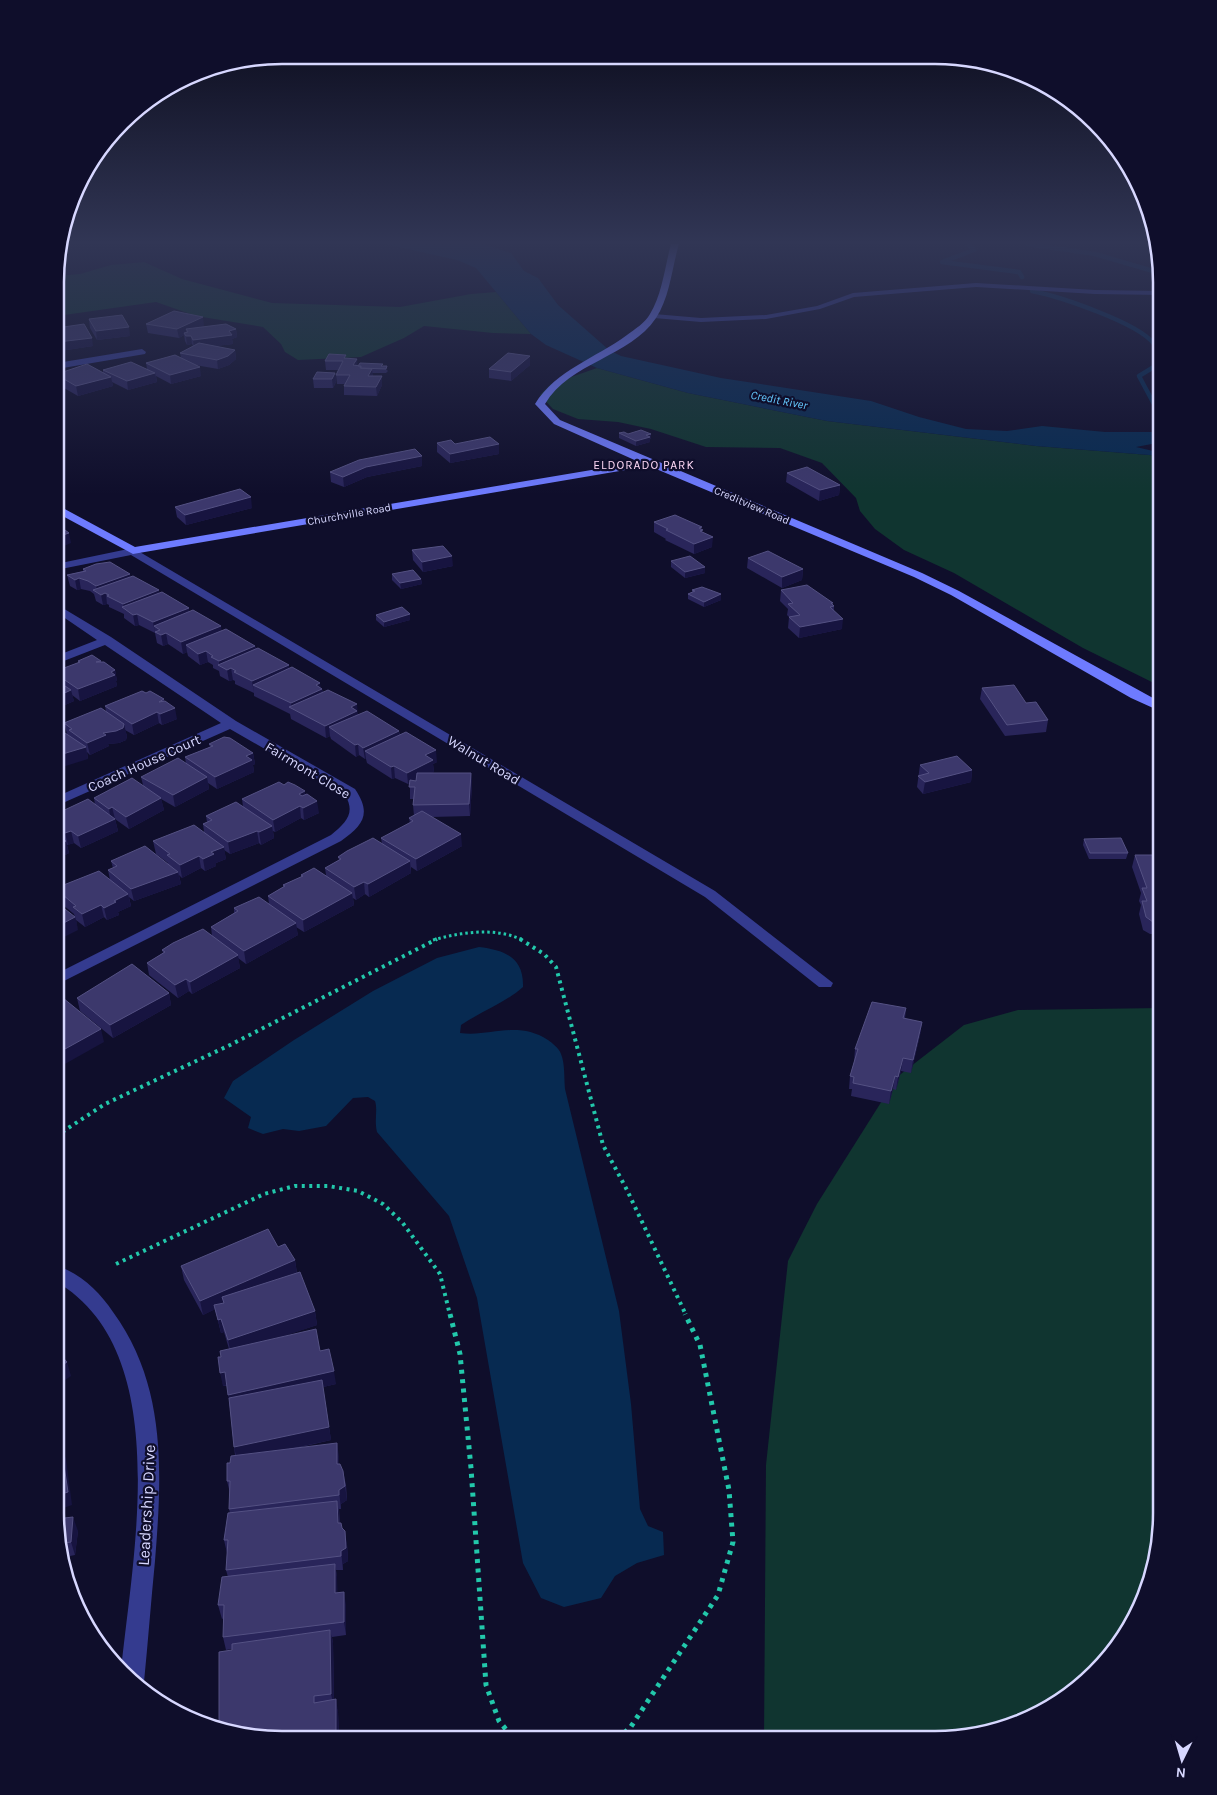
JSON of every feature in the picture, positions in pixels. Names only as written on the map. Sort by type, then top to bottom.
[{"type":"street","name":"Creditview Road","points":[[642,328],[621,344],[548,389],[540,404],[543,409],[558,422],[570,429],[933,582],[1135,696],[1153,704]]},
{"type":"street","points":[[64,365],[142,352]]},
{"type":"street","name":"Churchville Road","points":[[133,551],[650,463]]},
{"type":"street","points":[[64,513],[133,551]]},
{"type":"street","points":[[64,565],[133,551]]},
{"type":"street","name":"Walnut Road","points":[[133,551],[710,894],[826,983]]},
{"type":"street","name":"Fairmont Close","points":[[64,612],[231,724],[350,792],[358,802],[358,814],[351,827],[336,838],[64,976]]},
{"type":"street","points":[[64,657],[107,640]]},
{"type":"street","name":"Coach House Court","points":[[64,798],[231,724]]},
{"type":"street","name":"Leadership Drive","points":[[64,1275],[90,1297],[110,1321],[126,1347],[143,1392],[149,1429],[150,1469],[133,1672]]},
{"type":"path","points":[[64,1128],[102,1107],[272,1024],[434,940],[457,933],[482,931],[507,934],[528,941],[545,953],[556,967],[603,1145],[628,1190],[700,1345],[729,1490],[733,1542],[718,1595],[626,1731]]},
{"type":"path","points":[[116,1264],[264,1194],[295,1186],[328,1186],[358,1191],[383,1204],[402,1222],[440,1274],[460,1354],[471,1468],[486,1685],[492,1710],[505,1731]]},
{"type":"green space","points":[[264,328],[421,328],[404,338],[361,357],[298,360],[285,352],[281,344]]},
{"type":"green space","points":[[441,328],[526,328],[531,334],[493,333]]},
{"type":"green space","points":[[597,368],[688,393],[827,421],[1036,446],[1153,455],[1153,683],[1083,648],[954,573],[904,550],[875,529],[860,511],[856,498],[822,463],[780,448],[706,447],[651,429],[618,422],[578,419],[553,409],[540,395],[551,384]]},
{"type":"green space","points":[[1153,1008],[1153,1528],[1149,1556],[1142,1583],[1131,1610],[1117,1634],[1099,1657],[1079,1677],[1056,1695],[1019,1715],[992,1724],[950,1731],[764,1731],[766,1465],[788,1261],[817,1204],[897,1077],[964,1025],[1018,1010]]},
{"type":"water","name":"Credit River","points":[[526,328],[584,328],[609,350],[621,356],[721,378],[871,401],[919,417],[966,429],[1007,431],[1042,426],[1105,432],[1153,432],[1153,444],[1136,447],[1153,451],[1153,455],[1036,446],[827,421],[688,393],[597,368],[546,345]]},
{"type":"water","points":[[479,947],[497,950],[511,957],[520,969],[523,987],[509,998],[461,1025],[460,1033],[472,1034],[504,1030],[526,1031],[548,1040],[559,1050],[562,1058],[565,1089],[619,1311],[631,1404],[640,1509],[648,1526],[663,1532],[664,1555],[637,1563],[615,1576],[601,1598],[564,1607],[541,1598],[523,1563],[477,1298],[449,1216],[377,1132],[375,1101],[368,1097],[353,1098],[326,1126],[299,1131],[283,1129],[263,1134],[248,1128],[251,1117],[224,1098],[233,1081],[294,1040],[373,991],[437,958]]},
{"type":"building","points":[[64,328],[86,328],[92,338],[64,341]]},
{"type":"building","points":[[94,328],[123,328],[96,331]]},
{"type":"building","points":[[186,329],[236,329],[229,331],[232,335],[193,340],[191,336],[186,336],[184,333],[188,332]]},
{"type":"building","points":[[199,343],[235,350],[228,356],[217,360],[180,353]]},
{"type":"building","points":[[508,353],[530,356],[511,372],[489,369]]},
{"type":"building","points":[[329,354],[346,355],[344,358],[357,359],[353,365],[372,369],[368,376],[382,376],[376,387],[344,386],[350,375],[336,375],[343,361],[325,361]]},
{"type":"building","points":[[175,355],[200,367],[170,375],[146,363]]},
{"type":"building","points":[[131,362],[155,373],[127,381],[103,370]]},
{"type":"building","points":[[360,363],[383,364],[381,366],[387,366],[386,369],[361,368],[361,366],[358,366]]},
{"type":"building","points":[[87,364],[111,377],[76,386],[64,379],[64,372]]},
{"type":"building","points":[[317,372],[335,373],[332,379],[313,379]]},
{"type":"building","points":[[641,430],[651,434],[646,435],[650,437],[636,441],[619,433],[624,432],[628,434]]},
{"type":"building","points":[[490,437],[499,444],[450,454],[437,443],[451,440],[455,444]]},
{"type":"building","points":[[415,449],[422,456],[366,467],[343,477],[330,472],[359,460]]},
{"type":"building","points":[[807,467],[840,485],[820,490],[787,473]]},
{"type":"building","points":[[240,489],[251,497],[185,515],[175,507]]},
{"type":"building","points":[[675,515],[702,527],[699,528],[703,530],[700,531],[713,537],[694,544],[654,522]]},
{"type":"building","points":[[443,546],[452,556],[422,562],[412,550]]},
{"type":"building","points":[[768,551],[803,569],[782,577],[748,558]]},
{"type":"building","points":[[690,556],[705,567],[685,572],[671,561]]},
{"type":"building","points":[[110,562],[130,574],[96,586],[79,578],[75,580],[67,575],[86,571],[83,569],[96,564]]},
{"type":"building","points":[[413,570],[421,579],[400,583],[392,574]]},
{"type":"building","points":[[133,576],[159,590],[123,604],[107,596],[109,595],[105,593],[101,595],[93,590]]},
{"type":"building","points":[[807,585],[833,603],[831,603],[834,606],[830,607],[843,619],[800,627],[789,617],[800,615],[788,604],[793,603],[781,590]]},
{"type":"building","points":[[702,587],[721,594],[704,602],[688,594],[695,591],[692,590]]},
{"type":"building","points":[[162,592],[189,608],[153,622],[137,614],[133,615],[122,607]]},
{"type":"building","points":[[402,607],[410,614],[384,622],[376,615]]},
{"type":"building","points":[[193,610],[221,626],[181,642],[166,633],[161,635],[155,632],[160,630],[154,626]]},
{"type":"building","points":[[226,629],[255,646],[219,661],[211,657],[213,656],[206,651],[198,654],[186,645]]},
{"type":"building","points":[[258,648],[289,665],[252,681],[234,672],[236,671],[231,668],[227,670],[218,665]]},
{"type":"building","points":[[92,655],[101,661],[96,662],[104,662],[115,670],[111,672],[115,675],[78,689],[64,679],[64,668],[80,662],[78,661]]},
{"type":"building","points":[[292,667],[320,683],[316,685],[322,689],[291,703],[253,685]]},
{"type":"building","points":[[64,685],[71,690],[64,693]]},
{"type":"building","points":[[1014,685],[1026,703],[1036,702],[1048,720],[1007,725],[982,688]]},
{"type":"building","points":[[328,690],[357,704],[351,707],[357,711],[325,726],[289,707]]},
{"type":"building","points":[[142,691],[146,693],[150,691],[164,699],[159,702],[165,701],[175,708],[160,714],[157,712],[132,724],[105,706]]},
{"type":"building","points":[[101,708],[124,724],[123,728],[103,733],[106,735],[87,743],[69,730],[72,729],[64,723]]},
{"type":"building","points":[[367,711],[399,731],[363,748],[358,744],[355,745],[329,727]]},
{"type":"building","points":[[64,732],[86,747],[64,754]]},
{"type":"building","points":[[406,732],[436,750],[425,755],[433,760],[407,773],[394,766],[391,767],[365,751]]},
{"type":"building","points":[[224,737],[230,738],[253,753],[246,756],[252,760],[215,777],[185,757],[213,746],[209,744]]},
{"type":"building","points":[[957,756],[972,770],[925,782],[918,776],[929,773],[920,765]]},
{"type":"building","points":[[178,758],[207,777],[173,795],[141,777]]},
{"type":"building","points":[[417,773],[471,773],[469,804],[413,805],[415,787],[409,787],[410,780],[416,781]]},
{"type":"building","points":[[132,778],[161,798],[126,817],[112,807],[109,809],[94,798]]},
{"type":"building","points":[[279,782],[284,785],[288,782],[295,785],[305,791],[299,794],[302,796],[307,794],[317,801],[303,808],[300,806],[273,820],[242,799]]},
{"type":"building","points":[[88,799],[115,819],[78,836],[71,831],[64,832],[64,810]]},
{"type":"building","points":[[236,802],[272,826],[228,842],[203,824],[212,820],[206,816]]},
{"type":"building","points":[[422,811],[461,834],[416,859],[381,838],[413,821],[409,818]]},
{"type":"building","points":[[194,825],[224,847],[211,852],[214,854],[203,859],[199,856],[180,865],[167,855],[170,854],[153,841]]},
{"type":"building","points":[[373,838],[410,861],[368,884],[364,882],[354,887],[325,868],[341,859],[338,857],[347,851]]},
{"type":"building","points":[[1121,838],[1128,853],[1090,853],[1084,839]]},
{"type":"building","points":[[145,846],[178,872],[131,889],[108,870],[117,866],[111,861]]},
{"type":"building","points":[[1135,855],[1153,855],[1153,922],[1146,917],[1142,901],[1147,901],[1142,888],[1147,888]]},
{"type":"building","points":[[314,868],[352,893],[303,920],[268,896],[285,886],[283,885],[303,876],[301,875]]},
{"type":"building","points":[[99,871],[128,894],[104,908],[101,905],[82,914],[64,896],[64,885]]},
{"type":"building","points":[[259,897],[296,923],[244,951],[211,927],[238,911],[234,908]]},
{"type":"building","points":[[64,908],[75,917],[64,923]]},
{"type":"building","points":[[203,929],[238,955],[190,982],[186,979],[175,985],[147,963],[165,952],[162,950],[173,943]]},
{"type":"building","points":[[132,964],[169,993],[110,1025],[77,998]]},
{"type":"building","points":[[64,999],[101,1029],[64,1050]]},
{"type":"building","points":[[872,1002],[906,1008],[903,1018],[922,1022],[913,1060],[903,1058],[898,1077],[895,1076],[891,1091],[853,1083],[854,1077],[850,1076],[858,1049],[855,1049]]},
{"type":"building","points":[[268,1229],[278,1247],[285,1244],[295,1260],[200,1301],[181,1266]]},
{"type":"building","points":[[300,1272],[315,1311],[228,1340],[221,1319],[218,1320],[214,1305],[224,1303],[222,1297]]},
{"type":"building","points":[[316,1329],[320,1351],[329,1349],[334,1371],[228,1395],[225,1372],[220,1373],[218,1357],[221,1357],[220,1351]]},
{"type":"building","points":[[322,1380],[329,1427],[234,1447],[229,1398]]},
{"type":"building","points":[[337,1443],[337,1464],[340,1464],[343,1471],[345,1486],[339,1490],[339,1495],[229,1509],[230,1481],[227,1481],[227,1463],[230,1463],[231,1456]]},
{"type":"building","points":[[64,1466],[68,1492],[64,1493]]},
{"type":"building","points":[[337,1501],[338,1523],[341,1523],[345,1531],[346,1548],[341,1551],[341,1556],[226,1570],[228,1540],[224,1540],[228,1513]]},
{"type":"building","points":[[73,1517],[71,1542],[66,1543],[64,1518]]},
{"type":"building","points":[[335,1564],[335,1593],[344,1592],[344,1622],[223,1637],[224,1605],[218,1605],[222,1577]]},
{"type":"building","points":[[330,1630],[331,1694],[314,1696],[314,1703],[336,1699],[336,1731],[267,1731],[219,1722],[219,1652],[232,1650],[232,1644]]},
{"type":"waterway","points":[[1132,328],[1146,336],[1153,343]]},
{"type":"waterway","points":[[1153,367],[1139,376],[1153,402]]},
{"type":"district","name":"ELDORADO PARK","points":[[644,465]]}]
